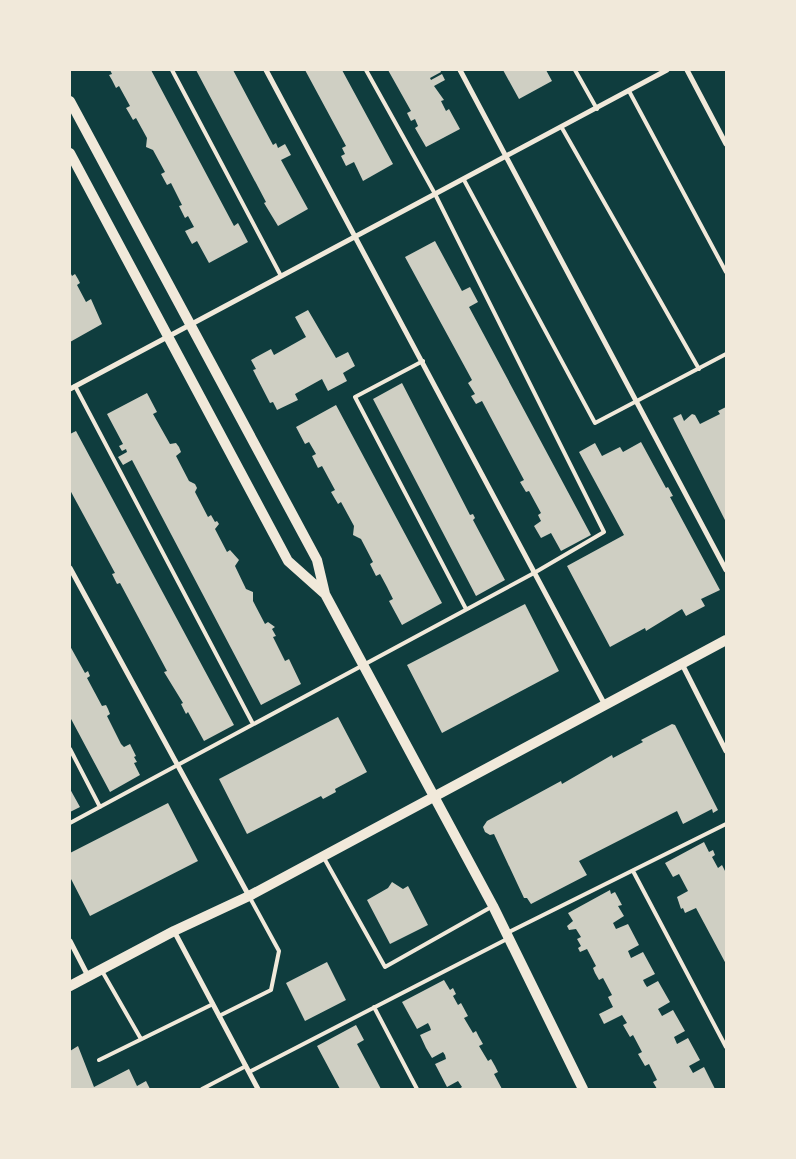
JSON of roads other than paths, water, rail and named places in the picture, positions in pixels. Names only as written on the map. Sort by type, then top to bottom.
[{"type":"main road","points":[[70,101],[317,560],[325,594],[436,796],[493,906],[583,1089]]},
{"type":"main road","points":[[70,153],[166,336],[288,561],[325,594]]},
{"type":"main road","points":[[70,986],[174,931],[249,896],[726,640]]},
{"type":"street","points":[[266,70],[605,705]]},
{"type":"street","points":[[460,70],[726,570]]},
{"type":"street","points":[[72,387],[354,236],[562,128],[667,70]]},
{"type":"street","points":[[687,70],[726,144]]},
{"type":"street","points":[[70,568],[249,896]]},
{"type":"street","points":[[682,664],[726,751]]},
{"type":"street","points":[[174,931],[258,1089]]},
{"type":"street","points":[[70,941],[89,976]]},
{"type":"lane","points":[[172,70],[281,276]]},
{"type":"lane","points":[[70,823],[534,573],[604,532],[435,194],[366,70]]},
{"type":"lane","points":[[575,70],[597,109]]},
{"type":"lane","points":[[629,91],[726,272]]},
{"type":"lane","points":[[562,128],[699,369]]},
{"type":"lane","points":[[464,180],[595,423],[726,354]]},
{"type":"lane","points":[[423,361],[355,397],[466,609]]},
{"type":"lane","points":[[72,387],[253,724]]},
{"type":"lane","points":[[70,749],[100,807]]},
{"type":"lane","points":[[202,1089],[248,1069],[374,1007],[726,824]]},
{"type":"lane","points":[[323,856],[385,966],[493,906]]},
{"type":"lane","points":[[633,871],[726,1046]]},
{"type":"lane","points":[[219,1016],[271,990],[279,951],[249,896]]},
{"type":"lane","points":[[101,970],[141,1039]]},
{"type":"lane","points":[[98,1060],[212,1004]]},
{"type":"lane","points":[[374,1007],[417,1089]]}]
